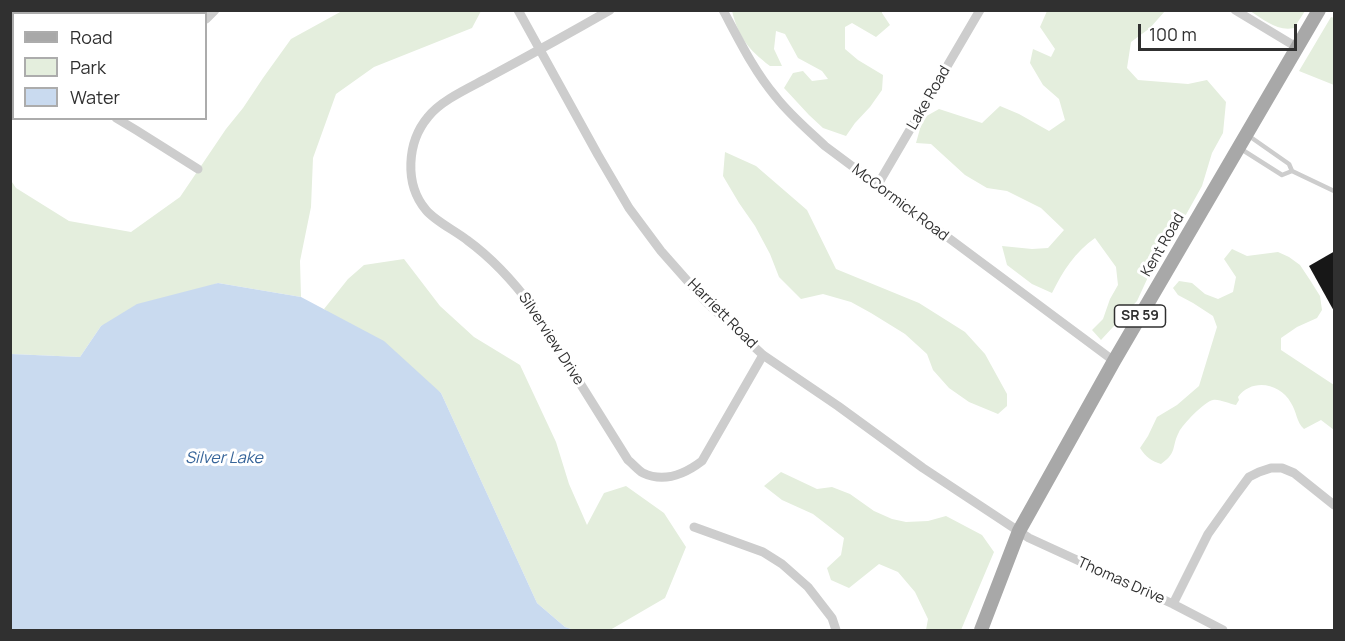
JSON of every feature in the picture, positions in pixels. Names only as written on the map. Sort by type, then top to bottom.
[{"type":"main road","name":"Kent Road","points":[[981,630],[1019,531],[1114,361],[1319,10]]},
{"type":"street","name":"Harriett Road","points":[[518,10],[629,208],[661,251],[700,295],[763,355],[923,468],[1019,531]]},
{"type":"street","name":"Silverview Drive","points":[[610,10],[454,97],[429,115],[418,131],[412,150],[410,171],[415,190],[426,211],[482,252],[518,287],[628,460],[642,472],[656,477],[676,476],[689,471],[702,461],[763,355]]},
{"type":"street","name":"McCormick Road","points":[[723,10],[752,63],[778,100],[825,146],[1114,361]]},
{"type":"street","name":"Lake Road","points":[[877,186],[980,10]]},
{"type":"street","points":[[1235,10],[1298,48]]},
{"type":"street","points":[[119,120],[198,169]]},
{"type":"street","points":[[1173,604],[1208,534],[1250,477],[1271,468],[1282,468],[1294,473],[1335,504]]},
{"type":"street","points":[[694,527],[763,552],[782,564],[808,587],[832,618],[837,630]]},
{"type":"street","name":"Thomas Drive","points":[[1019,531],[1061,554],[1173,604],[1223,630]]},
{"type":"lane","points":[[1247,134],[1289,164],[1292,171],[1335,191]]},
{"type":"lane","points":[[1239,147],[1282,175],[1292,171]]},
{"type":"green space","points":[[11,10],[126,10],[125,12],[12,12],[11,25]]},
{"type":"green space","points":[[342,11],[481,11],[472,28],[374,67],[336,94],[313,158],[311,207],[300,261],[301,297],[218,283],[101,326],[80,357],[11,354],[10,179],[16,188],[69,221],[131,232],[180,197],[291,39]]},
{"type":"green space","points":[[732,11],[882,11],[890,25],[876,37],[852,23],[845,27],[845,49],[883,75],[882,90],[846,136],[823,128],[784,88],[793,73],[803,71],[812,81],[828,79],[822,71],[798,58],[785,34],[776,31],[774,49],[782,66],[770,66],[745,42]]},
{"type":"green space","points":[[1047,11],[1165,11],[1150,28],[1131,42],[1127,68],[1138,80],[1188,84],[1207,80],[1226,102],[1223,133],[1212,153],[1202,186],[1155,262],[1137,301],[1101,340],[1092,330],[1103,319],[1118,285],[1116,267],[1095,238],[1070,262],[1052,293],[1032,284],[1007,265],[1002,246],[1048,248],[1064,230],[1041,208],[1007,191],[987,188],[965,175],[931,144],[916,143],[923,118],[939,109],[982,123],[1000,106],[1049,131],[1065,120],[1059,99],[1043,85],[1030,63],[1033,49],[1051,57],[1055,49],[1040,27]]},
{"type":"green space","points":[[1250,11],[1305,11],[1294,28],[1288,29],[1271,24]]},
{"type":"green space","points":[[1331,17],[1334,18],[1334,85],[1299,71]]},
{"type":"green space","points":[[725,152],[756,166],[807,210],[836,269],[919,303],[965,332],[985,354],[1007,394],[1007,406],[998,414],[969,402],[949,388],[933,370],[927,354],[905,334],[851,302],[823,294],[801,299],[779,277],[755,226],[723,176]]},
{"type":"green space","points":[[1232,249],[1247,256],[1278,252],[1289,257],[1300,265],[1320,296],[1322,310],[1317,318],[1297,327],[1281,338],[1281,350],[1334,385],[1334,430],[1321,420],[1304,429],[1286,396],[1273,387],[1258,385],[1244,391],[1238,397],[1236,405],[1213,400],[1204,405],[1181,428],[1170,456],[1161,464],[1157,463],[1144,454],[1140,448],[1157,417],[1177,405],[1199,386],[1217,327],[1213,316],[1178,295],[1173,288],[1179,281],[1192,283],[1205,294],[1218,299],[1233,292],[1236,277],[1224,259]]},
{"type":"green space","points":[[404,259],[440,306],[474,337],[520,365],[556,442],[569,484],[587,525],[604,493],[626,486],[664,513],[686,547],[665,598],[610,630],[574,630],[565,627],[537,603],[441,393],[324,309],[348,279],[364,265]]},
{"type":"green space","points":[[781,472],[817,489],[832,487],[850,494],[874,511],[892,519],[906,522],[928,521],[946,516],[982,535],[994,552],[961,630],[926,630],[928,619],[915,592],[898,572],[879,564],[849,588],[831,580],[827,568],[841,555],[844,538],[813,514],[782,500],[764,486]]},
{"type":"water","name":"Silver Lake","points":[[218,283],[301,297],[384,341],[441,393],[537,603],[565,627],[574,630],[11,630],[11,354],[80,357],[101,326],[137,304]]},
{"type":"building","points":[[1335,251],[1335,313],[1309,266]]}]
